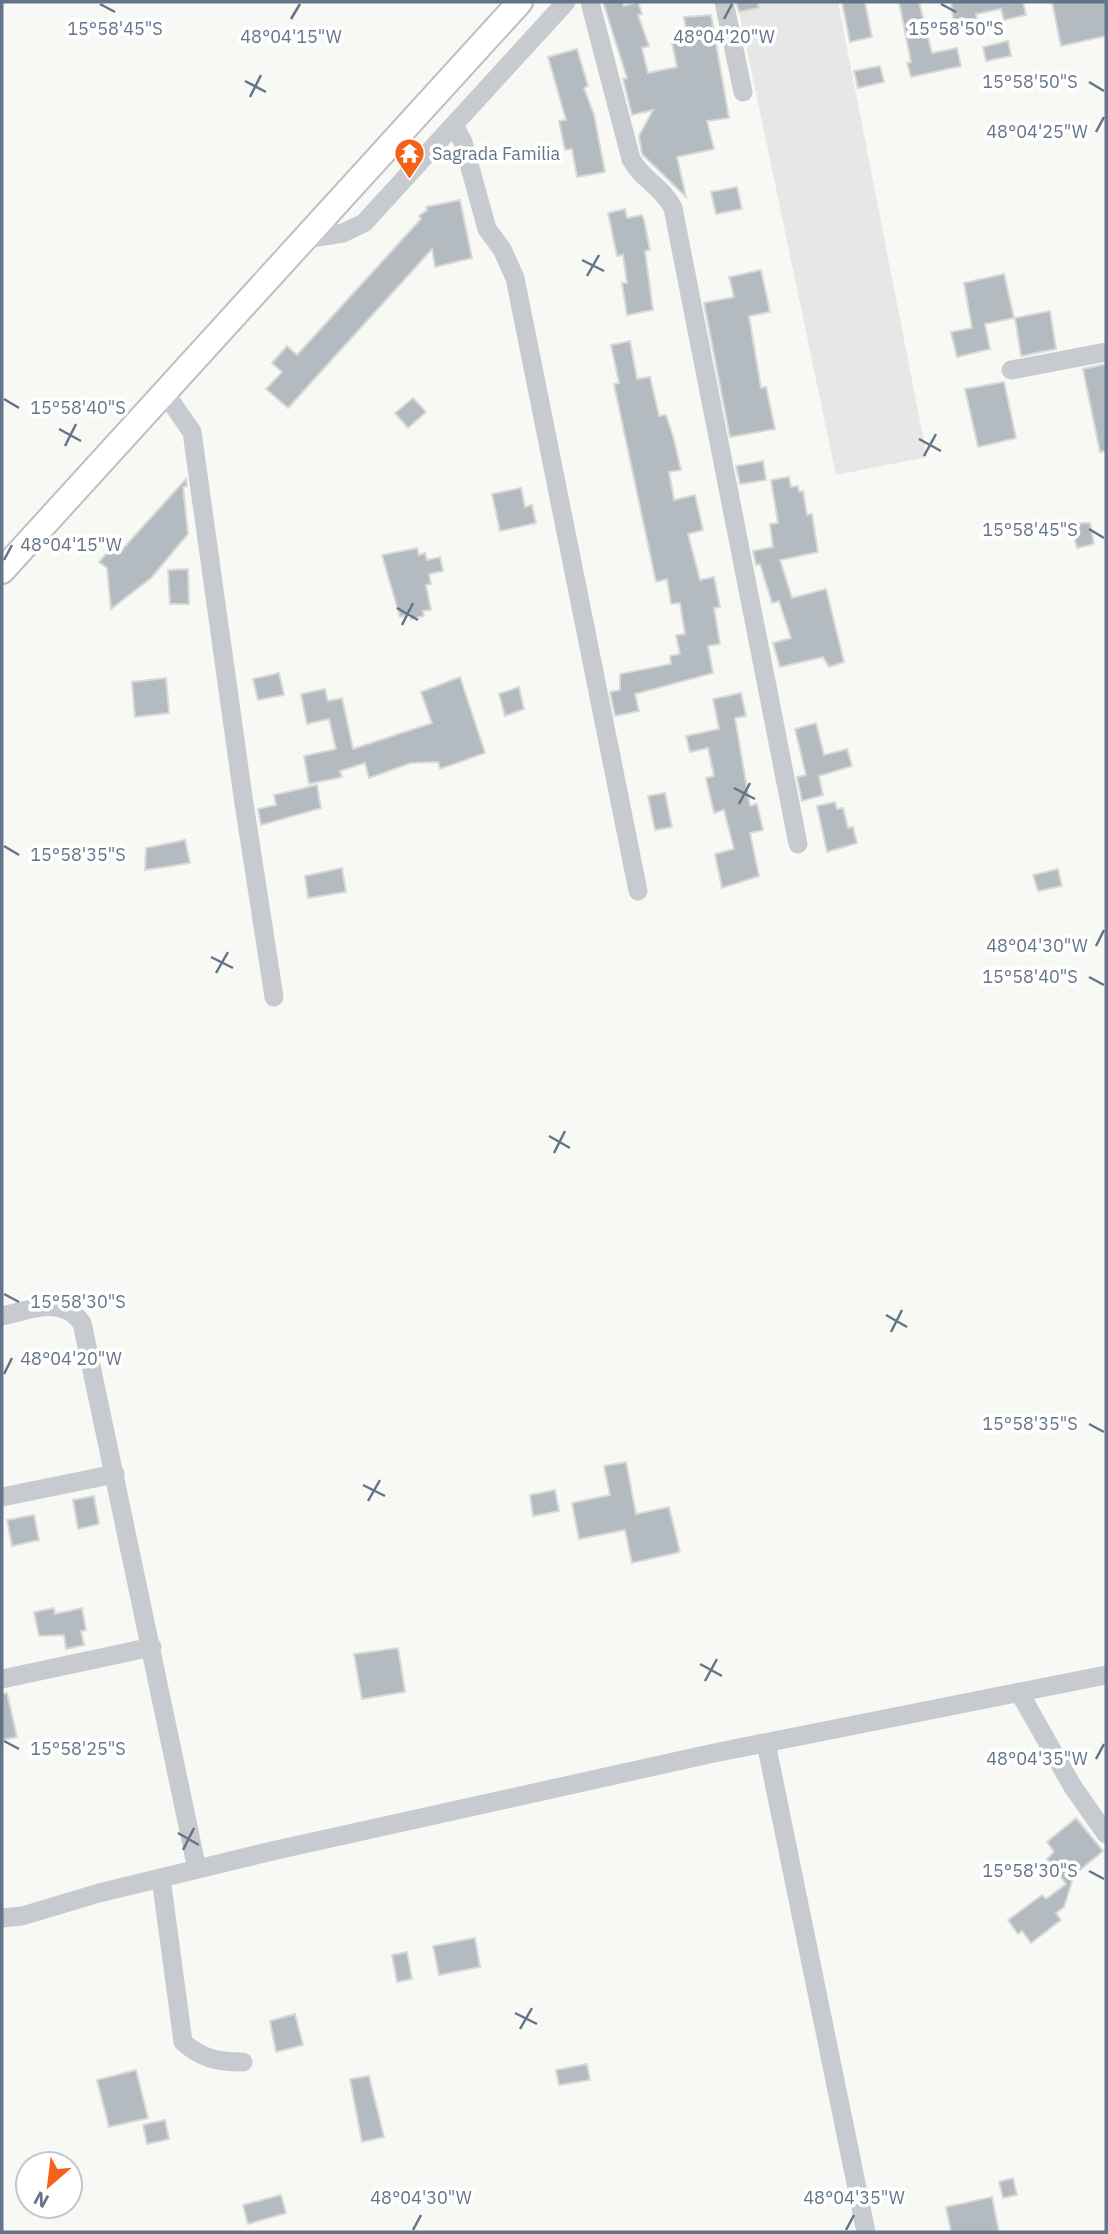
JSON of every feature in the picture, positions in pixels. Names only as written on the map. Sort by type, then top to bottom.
[{"type":"main road","points":[[2,571],[520,2]]},
{"type":"street","points":[[305,239],[343,233],[364,223],[566,2]]},
{"type":"street","points":[[590,2],[631,159],[644,178],[659,188],[673,208],[798,844]]},
{"type":"street","points":[[724,2],[743,92]]},
{"type":"street","points":[[454,125],[463,142],[487,229],[502,249],[515,278],[638,891]]},
{"type":"street","points":[[1010,370],[1106,352]]},
{"type":"street","points":[[165,393],[192,432],[274,997]]},
{"type":"street","points":[[2,1316],[60,1305],[73,1310],[82,1323],[197,1870]]},
{"type":"street","points":[[2,1497],[115,1474]]},
{"type":"street","points":[[2,1679],[152,1647]]},
{"type":"street","points":[[2,1918],[22,1916],[161,1878],[766,1743],[1106,1675]]},
{"type":"street","points":[[1019,1692],[1073,1787],[1106,1834]]},
{"type":"street","points":[[766,1743],[866,2232]]},
{"type":"street","points":[[161,1878],[183,2042],[197,2054],[219,2062],[243,2062]]},
{"type":"shaded area","points":[[737,2],[838,2],[927,457],[836,475]]},
{"type":"building","points":[[603,2],[623,2],[624,6],[638,2],[642,14],[638,15],[649,46],[642,48],[648,73],[677,67],[672,43],[688,43],[684,17],[711,15],[729,118],[707,121],[714,149],[677,157],[686,197],[642,154],[639,136],[653,110],[632,115],[623,79],[627,78]]},
{"type":"building","points":[[736,2],[758,2],[759,8],[739,12]]},
{"type":"building","points":[[842,2],[865,2],[872,37],[850,42]]},
{"type":"building","points":[[899,2],[919,2],[932,53],[957,48],[961,66],[911,77],[907,63],[911,62]]},
{"type":"building","points":[[951,2],[1023,2],[1026,15],[1004,20],[1001,9],[976,14],[978,25],[954,25]]},
{"type":"building","points":[[1052,2],[1106,2],[1106,36],[1061,46]]},
{"type":"building","points":[[1008,41],[1011,56],[986,61],[983,47]]},
{"type":"building","points":[[577,49],[588,86],[584,88],[594,115],[605,172],[577,177],[572,149],[565,150],[559,121],[566,120],[548,57]]},
{"type":"building","points":[[880,66],[884,82],[858,88],[854,71]]},
{"type":"building","points":[[737,187],[742,209],[716,214],[711,192]]},
{"type":"building","points":[[460,200],[472,258],[435,267],[432,249],[288,408],[266,389],[282,372],[272,363],[287,346],[297,355],[421,219],[419,216],[427,210],[426,207]]},
{"type":"building","points":[[625,209],[627,218],[642,215],[644,220],[650,250],[645,251],[653,310],[627,315],[622,283],[627,283],[623,255],[617,256],[608,213]]},
{"type":"building","points":[[761,270],[770,312],[749,316],[761,388],[766,387],[775,429],[730,437],[704,303],[734,297],[729,277]]},
{"type":"building","points":[[1004,274],[1014,318],[985,324],[990,349],[957,357],[951,332],[972,328],[964,283]]},
{"type":"building","points":[[1050,311],[1056,349],[1021,356],[1015,318]]},
{"type":"building","points":[[630,341],[637,379],[650,377],[659,416],[666,415],[673,436],[681,470],[669,472],[674,500],[695,495],[703,530],[688,534],[700,580],[714,577],[720,607],[714,608],[720,644],[708,646],[713,673],[635,694],[639,711],[615,716],[610,692],[620,690],[620,674],[671,664],[670,656],[680,654],[676,635],[685,634],[680,603],[671,604],[667,579],[656,582],[614,384],[619,383],[611,345]]},
{"type":"building","points":[[1106,364],[1106,451],[1100,452],[1083,369]]},
{"type":"building","points":[[1004,382],[1016,438],[978,447],[965,389]]},
{"type":"building","points":[[413,398],[426,412],[408,428],[395,413]]},
{"type":"building","points":[[763,461],[766,480],[740,484],[736,466]]},
{"type":"building","points":[[789,477],[791,487],[798,486],[799,492],[803,491],[807,515],[812,514],[818,552],[780,560],[792,598],[826,589],[844,662],[829,667],[823,657],[780,667],[773,643],[791,638],[779,601],[772,603],[760,564],[756,565],[753,551],[773,547],[770,524],[778,523],[771,480]]},
{"type":"building","points":[[186,479],[187,486],[183,487],[188,534],[151,578],[111,609],[107,568],[99,562],[113,546],[120,552]]},
{"type":"building","points":[[521,488],[525,507],[532,505],[536,523],[500,531],[492,494]]},
{"type":"building","points":[[1071,523],[1090,523],[1094,544],[1077,548]]},
{"type":"building","points":[[417,548],[419,555],[425,553],[427,560],[440,557],[443,571],[429,574],[431,584],[426,585],[431,610],[423,611],[424,616],[411,619],[410,614],[400,617],[382,555]]},
{"type":"building","points":[[188,569],[189,604],[170,604],[168,570]]},
{"type":"building","points":[[279,673],[284,695],[258,700],[253,679]]},
{"type":"building","points":[[460,677],[485,753],[440,769],[438,762],[411,763],[369,778],[365,763],[340,771],[342,777],[309,784],[304,756],[336,749],[329,719],[307,724],[301,694],[325,689],[328,701],[342,698],[353,749],[432,723],[421,692]]},
{"type":"building","points":[[166,678],[169,713],[135,717],[132,682]]},
{"type":"building","points":[[519,687],[524,709],[505,716],[499,694]]},
{"type":"building","points":[[741,693],[746,716],[735,718],[750,806],[757,804],[763,830],[750,833],[759,876],[722,888],[715,854],[734,849],[724,810],[714,813],[706,778],[714,776],[708,748],[690,752],[686,736],[719,729],[713,699]]},
{"type":"building","points":[[816,723],[824,755],[847,749],[852,766],[819,776],[823,795],[802,801],[797,777],[806,775],[795,729]]},
{"type":"building","points":[[317,785],[321,808],[261,825],[258,809],[276,805],[274,795]]},
{"type":"building","points":[[665,793],[672,827],[655,830],[648,796]]},
{"type":"building","points":[[835,802],[837,809],[843,808],[848,828],[853,827],[857,843],[827,852],[817,806]]},
{"type":"building","points":[[185,840],[190,863],[145,870],[146,848]]},
{"type":"building","points":[[342,868],[346,892],[308,898],[305,876]]},
{"type":"building","points":[[1058,869],[1062,886],[1038,891],[1033,875]]},
{"type":"building","points":[[626,1462],[636,1514],[669,1507],[680,1552],[632,1563],[625,1530],[579,1539],[572,1503],[610,1495],[604,1466]]},
{"type":"building","points":[[555,1490],[559,1511],[533,1516],[530,1495]]},
{"type":"building","points":[[94,1496],[99,1524],[78,1529],[73,1500]]},
{"type":"building","points":[[34,1515],[39,1540],[12,1546],[7,1520]]},
{"type":"building","points":[[54,1608],[55,1614],[82,1608],[86,1630],[81,1631],[84,1645],[66,1649],[64,1635],[39,1636],[34,1612]]},
{"type":"building","points":[[398,1648],[405,1692],[362,1699],[354,1654]]},
{"type":"building","points":[[7,1693],[17,1737],[2,1740],[2,1694]]},
{"type":"building","points":[[1076,1818],[1103,1851],[1074,1875],[1064,1907],[1056,1913],[1061,1920],[1031,1943],[1022,1931],[1018,1934],[1008,1920],[1042,1895],[1046,1899],[1066,1884],[1047,1859],[1054,1852],[1047,1842]]},
{"type":"building","points":[[475,1938],[480,1967],[439,1975],[433,1946]]},
{"type":"building","points":[[407,1952],[412,1979],[397,1982],[392,1955]]},
{"type":"building","points":[[295,2014],[303,2045],[276,2052],[270,2021]]},
{"type":"building","points":[[587,2064],[590,2080],[559,2085],[556,2070]]},
{"type":"building","points":[[136,2070],[148,2118],[109,2127],[97,2080]]},
{"type":"building","points":[[369,2076],[384,2137],[362,2142],[350,2079]]},
{"type":"building","points":[[165,2120],[169,2139],[147,2144],[143,2125]]},
{"type":"building","points":[[1013,2178],[1017,2195],[1003,2198],[999,2182]]},
{"type":"building","points":[[281,2195],[286,2213],[248,2224],[243,2205]]},
{"type":"building","points":[[992,2197],[999,2232],[951,2232],[946,2207]]},
{"type":"place","name":"Sagrada Familia","points":[[409,181]]}]
